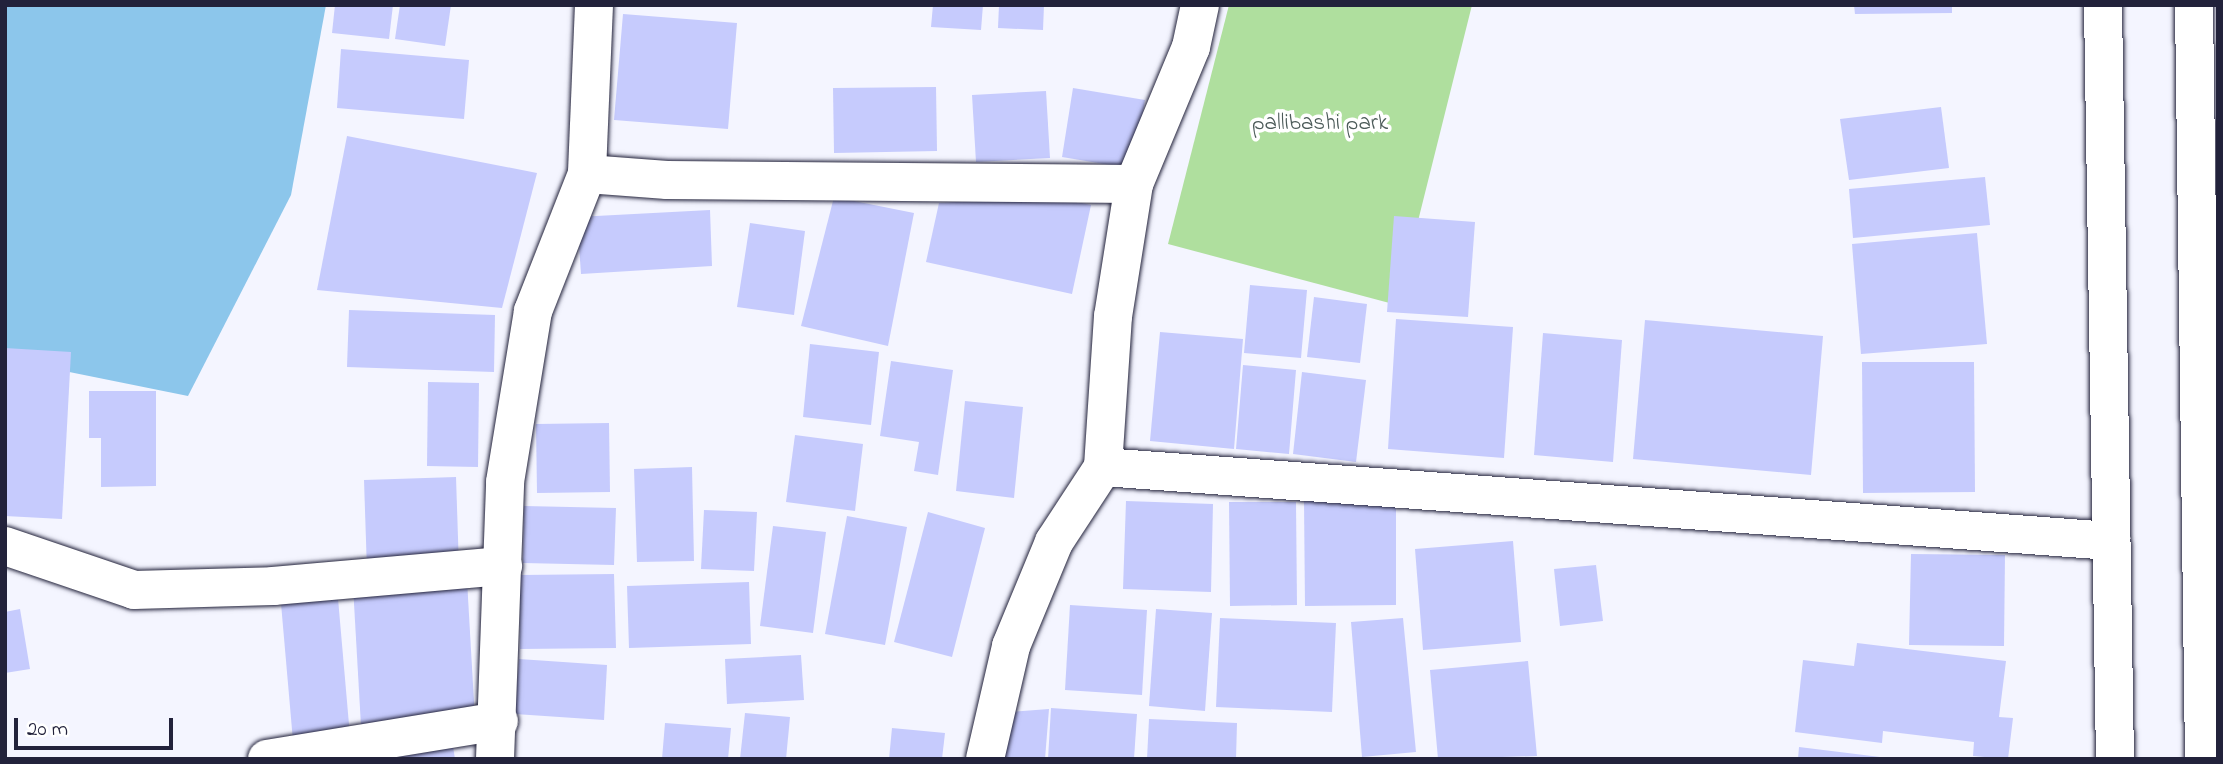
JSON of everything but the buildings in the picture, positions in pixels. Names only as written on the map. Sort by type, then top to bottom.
[{"type":"street","points":[[495,759],[499,721],[505,482],[533,311],[587,174],[594,5]]},
{"type":"street","points":[[985,759],[1011,646],[1054,542],[1103,467],[1113,316],[1134,184],[1191,47],[1200,5]]},
{"type":"street","points":[[2103,5],[2115,759]]},
{"type":"street","points":[[2194,5],[2210,623],[2204,759]]},
{"type":"street","points":[[587,174],[667,180],[1134,184]]},
{"type":"street","points":[[1103,467],[2111,541]]},
{"type":"street","points":[[5,545],[134,590],[272,586],[503,566]]},
{"type":"street","points":[[267,759],[499,721]]},
{"type":"green space","name":"pallibashi park","points":[[1229,5],[1472,5],[1397,305],[1168,244]]},
{"type":"water","points":[[5,5],[326,5],[291,195],[188,396],[5,359]]}]
